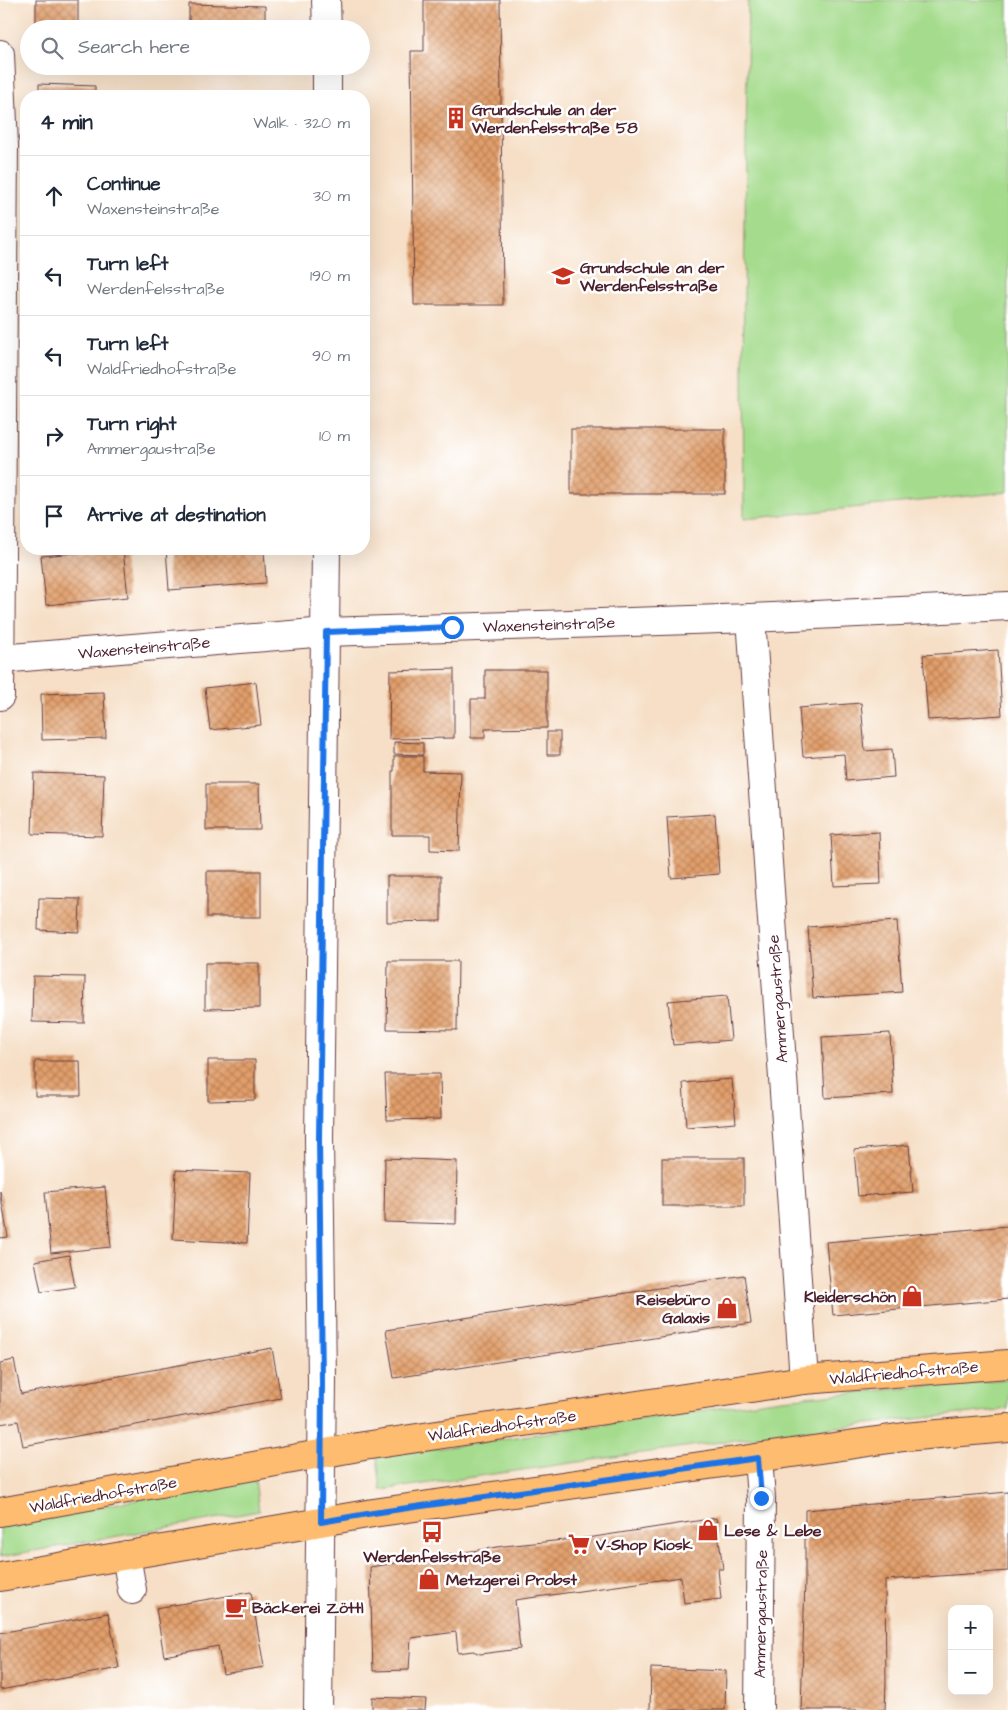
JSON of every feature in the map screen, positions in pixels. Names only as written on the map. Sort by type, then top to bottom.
[{"type":"main road","name":"Waldfriedhofstraße","points":[[0,1512],[321,1454],[804,1380],[1008,1364]]},
{"type":"main road","points":[[0,1578],[373,1513],[904,1437],[1008,1428]]},
{"type":"street","points":[[326,0],[326,20]]},
{"type":"street","points":[[0,54],[4,146],[0,696]]},
{"type":"street","points":[[327,75],[327,90]]},
{"type":"street","points":[[318,1710],[322,1381],[319,1139],[326,555]]},
{"type":"street","name":"Waxensteinstraße","points":[[0,659],[326,632],[752,618],[1008,606]]},
{"type":"street","name":"Ammergaustraße","points":[[752,618],[804,1380]]},
{"type":"street","name":"Ammergaustraße","points":[[758,1458],[761,1498],[759,1710]]},
{"type":"street","points":[[126,1555],[132,1590]]},
{"type":"green space","points":[[748,0],[1008,0],[1008,492],[744,519],[743,368]]},
{"type":"green space","points":[[1008,1379],[1008,1409],[783,1433],[381,1490],[377,1457],[782,1399]]},
{"type":"green space","points":[[255,1479],[259,1511],[0,1557],[0,1524]]},
{"type":"building","points":[[36,0],[78,0],[78,20],[36,20]]},
{"type":"building","name":"Grundschule an der Werdenfelsstraße 58","points":[[424,0],[500,0],[503,305],[414,305],[411,51],[424,51]]},
{"type":"building","points":[[189,4],[265,6],[265,20],[189,20]]},
{"type":"building","points":[[39,84],[95,86],[95,90],[39,90]]},
{"type":"building","points":[[571,429],[725,429],[725,494],[571,494]]},
{"type":"building","points":[[124,555],[128,597],[46,605],[41,556]]},
{"type":"building","points":[[166,555],[264,555],[266,583],[169,590]]},
{"type":"building","points":[[998,650],[1002,715],[928,720],[923,655]]},
{"type":"building","points":[[454,669],[454,738],[389,739],[390,671]]},
{"type":"building","points":[[485,670],[547,670],[547,728],[485,729],[485,738],[471,738],[471,699],[485,699]]},
{"type":"building","points":[[256,682],[261,725],[210,730],[205,688]]},
{"type":"building","points":[[104,692],[106,738],[42,740],[41,694]]},
{"type":"building","points":[[861,703],[865,751],[892,749],[894,777],[846,781],[844,754],[803,757],[799,708]]},
{"type":"building","points":[[547,732],[560,732],[560,755],[547,755]]},
{"type":"building","points":[[394,742],[423,743],[423,755],[394,754]]},
{"type":"building","points":[[394,756],[423,756],[423,771],[461,772],[459,851],[430,850],[430,835],[392,835],[392,771],[394,771]]},
{"type":"building","points":[[34,773],[104,775],[102,836],[32,834]]},
{"type":"building","points":[[206,784],[259,784],[260,830],[206,830]]},
{"type":"building","points":[[715,814],[719,874],[671,878],[667,817]]},
{"type":"building","points":[[879,832],[881,884],[834,886],[831,835]]},
{"type":"building","points":[[207,871],[261,871],[261,917],[207,917]]},
{"type":"building","points":[[387,876],[441,876],[441,921],[387,922]]},
{"type":"building","points":[[39,898],[80,899],[79,932],[38,930]]},
{"type":"building","points":[[897,921],[902,992],[813,998],[808,927]]},
{"type":"building","points":[[388,961],[458,961],[457,1030],[387,1029]]},
{"type":"building","points":[[205,963],[259,963],[259,1008],[205,1009]]},
{"type":"building","points":[[33,976],[85,977],[84,1023],[32,1022]]},
{"type":"building","points":[[727,996],[731,1040],[673,1045],[668,1001]]},
{"type":"building","points":[[890,1033],[893,1094],[825,1098],[822,1037]]},
{"type":"building","points":[[208,1060],[255,1060],[255,1100],[208,1101]]},
{"type":"building","points":[[35,1061],[80,1061],[81,1096],[35,1096]]},
{"type":"building","points":[[385,1074],[440,1074],[441,1119],[387,1120]]},
{"type":"building","points":[[732,1079],[736,1123],[686,1127],[683,1083]]},
{"type":"building","points":[[909,1145],[913,1192],[858,1196],[854,1150]]},
{"type":"building","points":[[385,1158],[457,1161],[456,1224],[384,1222]]},
{"type":"building","points":[[662,1158],[744,1158],[744,1206],[662,1206]]},
{"type":"building","points":[[176,1170],[250,1173],[247,1243],[173,1239]]},
{"type":"building","points":[[105,1187],[111,1247],[51,1253],[45,1192]]},
{"type":"building","points":[[0,1191],[8,1237],[0,1238]]},
{"type":"building","points":[[1008,1226],[1008,1299],[833,1315],[826,1242]]},
{"type":"building","points":[[69,1255],[75,1287],[41,1292],[35,1261]]},
{"type":"building","points":[[744,1275],[751,1323],[394,1378],[386,1330]]},
{"type":"building","points":[[272,1348],[281,1398],[23,1446],[18,1421],[0,1424],[0,1363],[14,1360],[21,1394]]},
{"type":"building","points":[[1008,1492],[1008,1571],[885,1580],[885,1710],[801,1710],[805,1510]]},
{"type":"building","points":[[716,1518],[723,1569],[718,1569],[721,1599],[684,1603],[681,1577],[515,1600],[520,1649],[480,1654],[473,1651],[458,1653],[456,1632],[411,1638],[409,1670],[373,1671],[370,1567],[504,1546],[594,1537]]},
{"type":"building","points":[[251,1592],[264,1667],[223,1674],[218,1646],[164,1656],[156,1608]]},
{"type":"building","points":[[108,1613],[119,1668],[0,1690],[0,1633]]},
{"type":"building","points":[[651,1668],[726,1671],[725,1710],[650,1710]]},
{"type":"building","points":[[372,1697],[426,1699],[425,1710],[372,1710]]},
{"type":"place","name":"Grundschule an der Werdenfelsstraße 58","points":[[456,118]]},
{"type":"place","name":"Grundschule an der Werdenfelsstraße","points":[[563,276]]},
{"type":"place","name":"Kleiderschön","points":[[912,1296]]},
{"type":"place","name":"Reisebüro Galaxis","points":[[727,1308]]},
{"type":"place","name":"Lese & Lebe","points":[[708,1530]]},
{"type":"place","name":"Werdenfelsstraße","points":[[432,1532]]},
{"type":"place","name":"V-Shop Kiosk","points":[[579,1544]]},
{"type":"place","name":"Metzgerei Probst","points":[[429,1579]]},
{"type":"place","name":"Bäckerei Zöttl","points":[[236,1607]]},
{"type":"route","points":[[452,627],[326,632],[319,1139],[322,1381],[321,1522],[758,1458],[761,1498]]}]
